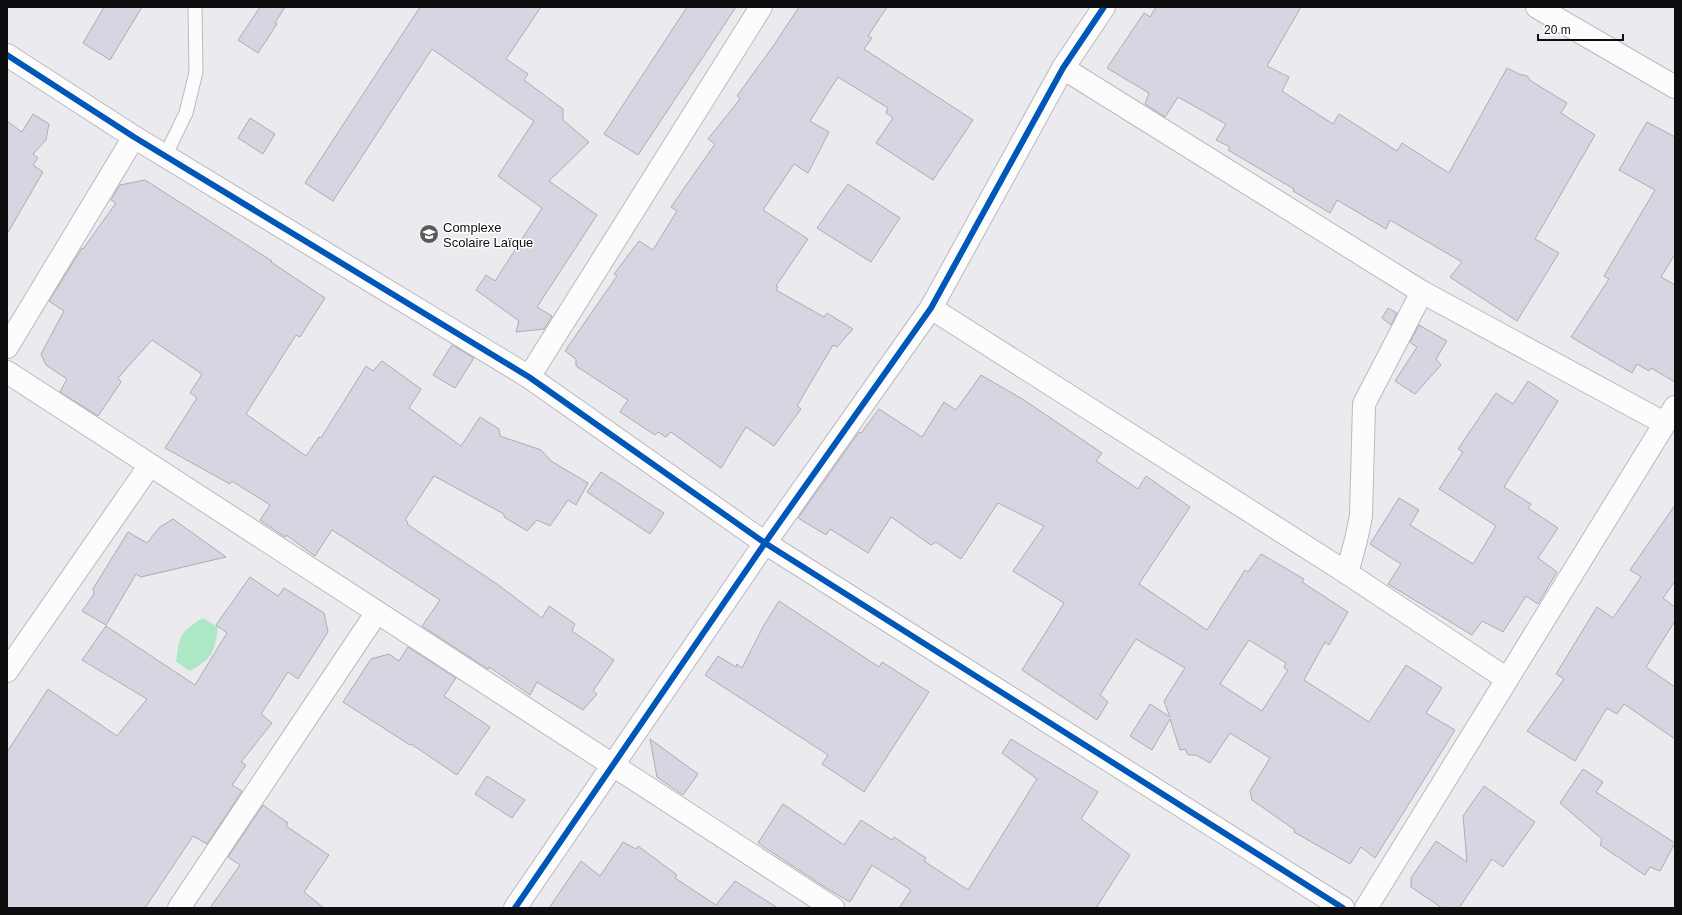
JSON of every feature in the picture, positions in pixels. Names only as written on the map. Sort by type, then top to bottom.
[{"type":"street","points":[[529,377],[761,7]]},
{"type":"street","points":[[515,908],[765,543],[931,308],[1063,68],[1104,7]]},
{"type":"street","points":[[1537,7],[1675,87]]},
{"type":"street","points":[[7,55],[134,138],[529,377],[765,543],[1343,908]]},
{"type":"street","points":[[1063,68],[1422,292],[1670,415],[1366,908]]},
{"type":"street","points":[[7,347],[134,138]]},
{"type":"street","points":[[1346,573],[1356,540],[1361,516],[1364,404],[1422,292]]},
{"type":"street","points":[[931,308],[1346,573],[1507,679]]},
{"type":"street","points":[[7,372],[833,908]]},
{"type":"street","points":[[7,671],[150,465]]},
{"type":"street","points":[[179,908],[377,612]]},
{"type":"lane","points":[[165,156],[186,113],[196,72],[195,7]]},
{"type":"shaded area","points":[[203,618],[218,627],[215,643],[208,658],[190,671],[176,662],[178,646],[185,631]]},
{"type":"building","points":[[104,7],[142,7],[110,60],[83,43]]},
{"type":"building","points":[[260,7],[285,7],[275,23],[277,24],[258,53],[238,40]]},
{"type":"building","points":[[420,7],[541,7],[506,59],[528,74],[524,80],[563,109],[563,120],[589,142],[549,181],[597,215],[537,307],[552,316],[544,329],[516,332],[519,321],[476,290],[486,275],[495,281],[542,208],[498,176],[534,121],[432,49],[333,201],[305,183]]},
{"type":"building","points":[[687,7],[736,7],[638,155],[604,134]]},
{"type":"building","points":[[799,7],[887,7],[868,36],[872,38],[864,49],[973,120],[933,180],[876,143],[893,118],[886,113],[888,108],[838,77],[810,121],[829,132],[808,173],[794,164],[763,210],[808,239],[776,286],[778,287],[776,290],[824,317],[827,313],[853,329],[837,347],[833,345],[797,406],[801,409],[774,446],[746,427],[721,468],[671,432],[666,437],[658,432],[655,435],[620,412],[628,400],[576,366],[576,359],[565,351],[617,276],[614,274],[639,241],[653,250],[677,211],[671,207],[715,144],[708,139],[740,99],[737,96],[774,45]]},
{"type":"building","points":[[1156,7],[1301,7],[1267,66],[1289,77],[1282,91],[1333,124],[1339,114],[1397,151],[1402,143],[1449,173],[1507,68],[1527,76],[1531,81],[1567,103],[1561,113],[1595,135],[1535,239],[1559,253],[1517,321],[1450,277],[1462,262],[1390,220],[1386,229],[1337,200],[1330,213],[1293,191],[1294,189],[1228,150],[1230,147],[1216,140],[1226,124],[1178,97],[1165,117],[1145,104],[1149,93],[1107,68],[1144,13],[1150,17]]},
{"type":"building","points":[[33,114],[49,124],[46,140],[33,154],[38,158],[33,165],[43,172],[7,234],[7,121],[22,132]]},
{"type":"building","points":[[250,118],[275,134],[263,154],[238,138]]},
{"type":"building","points":[[1647,122],[1675,137],[1675,254],[1661,277],[1675,285],[1675,382],[1651,368],[1649,371],[1637,364],[1632,373],[1571,337],[1609,279],[1604,276],[1655,190],[1619,170]]},
{"type":"building","points":[[145,180],[272,261],[271,262],[325,298],[300,337],[296,335],[246,414],[306,456],[319,437],[321,438],[366,366],[373,371],[382,361],[421,389],[409,408],[461,446],[480,417],[499,429],[500,436],[541,450],[551,461],[588,483],[576,505],[568,500],[550,526],[537,520],[527,531],[504,517],[504,514],[434,476],[405,520],[408,522],[407,524],[497,584],[542,618],[549,606],[575,624],[572,631],[614,660],[593,691],[597,694],[583,710],[537,682],[530,695],[489,667],[488,669],[422,626],[440,600],[332,530],[315,556],[286,535],[285,537],[260,520],[270,505],[232,481],[230,484],[165,448],[197,398],[190,393],[202,374],[152,340],[118,378],[121,382],[98,416],[60,392],[67,379],[46,365],[41,354],[64,311],[49,301],[82,248],[83,249],[116,203],[111,200],[120,185]]},
{"type":"building","points":[[848,184],[900,218],[871,262],[817,228]]},
{"type":"building","points":[[1388,308],[1397,313],[1391,325],[1382,318]]},
{"type":"building","points":[[1419,325],[1447,341],[1436,359],[1441,365],[1415,394],[1395,381],[1417,347],[1410,342]]},
{"type":"building","points":[[452,345],[474,358],[455,388],[433,375]]},
{"type":"building","points":[[981,375],[1024,400],[1102,453],[1096,461],[1138,489],[1146,476],[1190,507],[1139,584],[1207,630],[1245,570],[1248,572],[1261,554],[1304,579],[1302,582],[1348,612],[1329,645],[1325,642],[1304,680],[1369,722],[1406,665],[1442,688],[1426,713],[1455,730],[1375,858],[1361,847],[1350,864],[1294,832],[1295,830],[1252,800],[1250,791],[1270,758],[1230,733],[1210,763],[1196,755],[1188,755],[1185,749],[1180,750],[1170,719],[1152,750],[1130,736],[1150,704],[1170,717],[1164,701],[1185,668],[1136,639],[1100,695],[1108,702],[1097,720],[1022,670],[1064,603],[1013,571],[1044,526],[998,503],[961,559],[936,542],[931,545],[891,517],[868,553],[830,529],[826,535],[798,518],[859,432],[861,433],[879,409],[922,437],[944,402],[956,410]],"holes":[[[1249,640],[1286,663],[1284,668],[1288,670],[1262,711],[1220,684]]]},
{"type":"building","points":[[1528,381],[1558,401],[1504,487],[1531,504],[1528,508],[1558,528],[1538,558],[1557,572],[1538,604],[1526,596],[1503,632],[1482,621],[1472,635],[1388,584],[1401,564],[1370,544],[1399,498],[1419,510],[1410,525],[1473,564],[1496,526],[1439,489],[1463,452],[1458,449],[1496,393],[1513,404]]},
{"type":"building","points":[[601,472],[664,513],[650,534],[587,492]]},
{"type":"building","points":[[1675,505],[1675,581],[1663,598],[1675,607],[1675,621],[1646,667],[1675,687],[1675,739],[1624,704],[1617,714],[1607,708],[1575,761],[1527,731],[1564,679],[1556,674],[1597,607],[1613,618],[1641,577],[1630,570]]},
{"type":"building","points":[[173,519],[226,557],[141,577],[136,574],[106,625],[82,611],[94,594],[93,589],[128,532],[147,543],[160,527]]},
{"type":"building","points":[[250,577],[278,596],[284,588],[324,613],[328,632],[298,679],[288,672],[261,714],[272,723],[241,762],[246,765],[232,785],[242,791],[207,844],[193,836],[145,908],[7,908],[7,752],[48,689],[117,736],[147,699],[82,660],[106,626],[195,685],[227,633],[216,625]]},
{"type":"building","points":[[779,601],[879,667],[882,662],[929,692],[864,792],[822,764],[828,755],[705,675],[718,656],[736,667],[737,664],[742,668],[764,625]]},
{"type":"building","points":[[408,647],[456,678],[444,696],[490,727],[457,775],[411,744],[410,745],[343,702],[371,659],[389,654],[399,661]]},
{"type":"building","points":[[650,739],[698,774],[683,795],[657,777]]},
{"type":"building","points":[[1011,739],[1098,792],[1081,819],[1130,855],[1096,908],[899,908],[911,890],[872,865],[850,902],[758,843],[783,804],[844,845],[861,820],[892,840],[894,837],[926,858],[924,861],[968,890],[1037,779],[1002,753]]},
{"type":"building","points":[[1583,769],[1603,782],[1596,792],[1675,843],[1660,871],[1650,867],[1645,875],[1600,845],[1602,839],[1560,803]]},
{"type":"building","points":[[487,776],[525,800],[512,818],[475,794]]},
{"type":"building","points":[[1484,786],[1535,822],[1503,867],[1492,859],[1459,908],[1442,908],[1411,887],[1411,878],[1436,841],[1467,862],[1463,816]]},
{"type":"building","points":[[263,805],[288,823],[286,826],[329,855],[304,892],[324,908],[210,908],[240,865],[228,857]]},
{"type":"building","points":[[623,842],[636,849],[638,846],[677,875],[675,878],[716,905],[735,881],[778,908],[549,908],[581,861],[600,876]]},
{"type":"cycle path","points":[[515,908],[765,543],[931,308],[1063,68],[1104,7]]},
{"type":"cycle path","points":[[7,55],[134,137],[529,377],[765,543],[1343,908]]},
{"type":"place","name":"Complexe Scolaire Laïque","points":[[429,234]]}]
